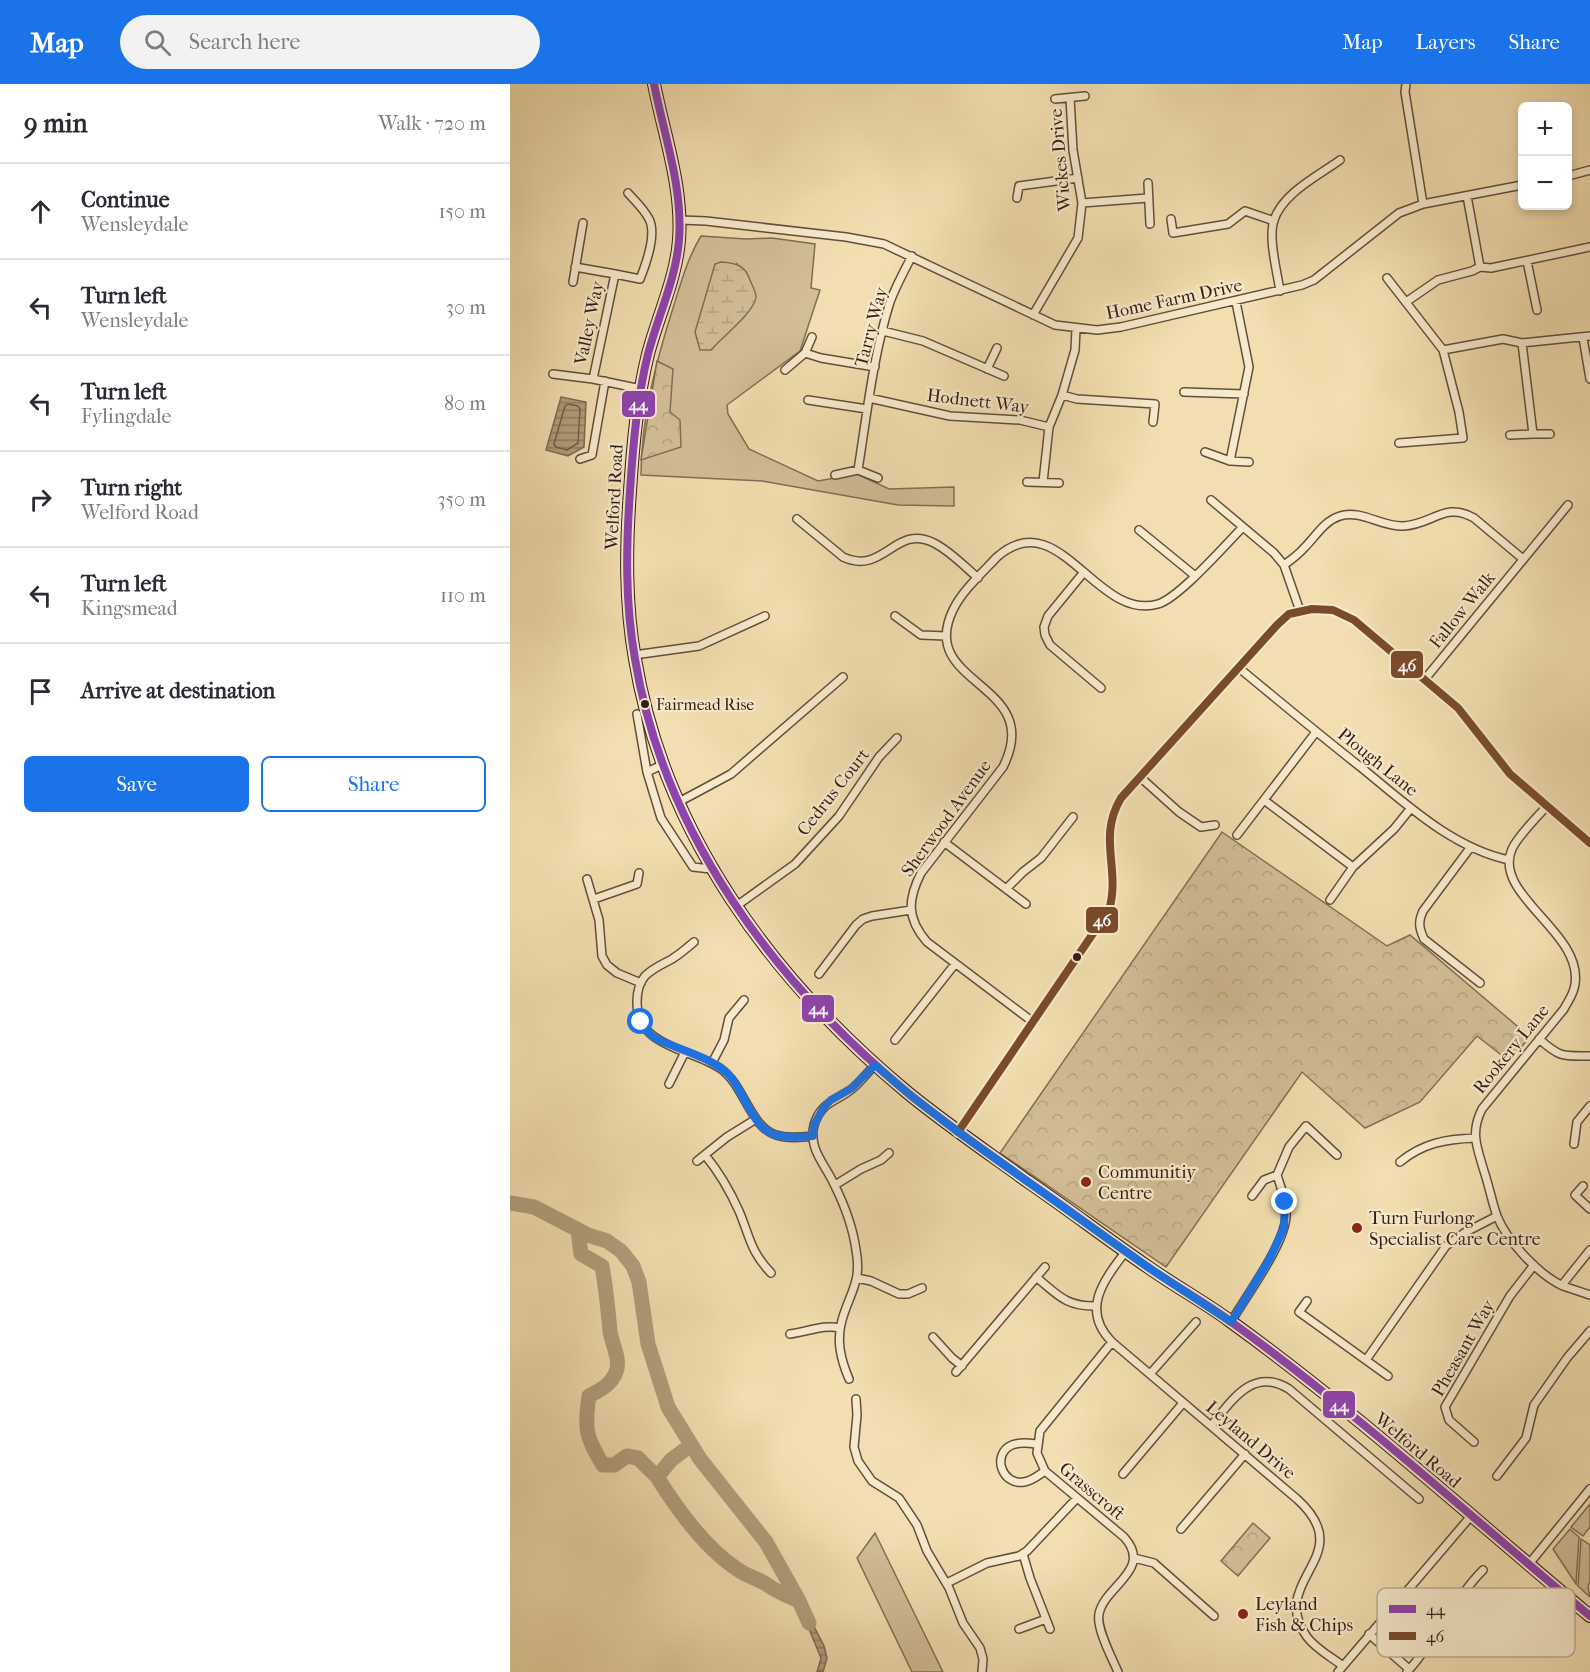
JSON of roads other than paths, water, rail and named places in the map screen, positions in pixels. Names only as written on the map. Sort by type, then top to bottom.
[{"type":"main road","name":"Welford Road","points":[[654,84],[674,172],[680,220],[676,261],[648,354],[634,433],[628,525],[628,601],[634,656],[645,709],[662,765],[677,802],[711,868],[735,907],[805,994],[875,1065],[910,1095],[958,1132],[1126,1251],[1231,1322],[1366,1427],[1557,1588]]},
{"type":"main road","name":"Welford Road","points":[[1575,1603],[1590,1616]]},
{"type":"street","points":[[1406,84],[1405,92],[1423,204]]},
{"type":"street","points":[[1055,99],[1085,96]]},
{"type":"street","name":"Wickes Drive","points":[[1033,315],[1078,238],[1082,203],[1073,150],[1070,98]]},
{"type":"street","points":[[1280,291],[1273,244],[1274,220],[1287,198],[1340,160]]},
{"type":"street","points":[[1572,175],[1590,170]]},
{"type":"street","points":[[1017,198],[1019,186],[1078,178]]},
{"type":"street","points":[[1148,183],[1150,224]]},
{"type":"street","name":"Home Farm Drive","points":[[680,220],[846,237],[884,244],[1055,325],[1096,330],[1121,327],[1236,302],[1302,285],[1314,280],[1399,213],[1423,204],[1518,186]]},
{"type":"street","name":"Valley Way","points":[[628,193],[645,212],[652,229],[647,260],[640,279],[615,274],[593,379],[641,389]]},
{"type":"street","points":[[1467,196],[1480,267]]},
{"type":"street","points":[[1082,203],[1148,198]]},
{"type":"street","points":[[1171,219],[1173,233],[1228,224],[1245,211],[1274,220]]},
{"type":"street","points":[[573,282],[582,223]]},
{"type":"street","points":[[1406,302],[1438,280],[1472,272],[1480,267],[1491,268],[1590,247]]},
{"type":"street","name":"Tarry Way","points":[[858,470],[867,409],[883,331],[895,290],[912,256]]},
{"type":"street","points":[[1527,261],[1537,310]]},
{"type":"street","points":[[575,267],[615,274]]},
{"type":"street","points":[[1387,278],[1443,350],[1459,412],[1463,438],[1399,443]]},
{"type":"street","points":[[1230,461],[1250,367],[1236,302]]},
{"type":"street","points":[[1043,482],[1048,427],[1062,395],[1075,350],[1076,329]]},
{"type":"street","points":[[883,331],[923,340],[1004,376]]},
{"type":"street","points":[[1443,350],[1503,339],[1522,343],[1586,337],[1590,379]]},
{"type":"street","points":[[785,370],[805,352],[812,338]]},
{"type":"street","points":[[1522,343],[1533,434]]},
{"type":"street","points":[[987,369],[997,348]]},
{"type":"street","points":[[805,352],[821,358],[875,367]]},
{"type":"street","points":[[553,374],[593,379]]},
{"type":"street","points":[[580,459],[592,455],[605,381]]},
{"type":"street","points":[[1184,392],[1244,394]]},
{"type":"street","points":[[1062,395],[1077,399],[1155,404],[1154,422]]},
{"type":"street","name":"Hodnett Way","points":[[869,398],[950,416],[1020,420],[1048,427]]},
{"type":"street","points":[[808,400],[867,409]]},
{"type":"street","points":[[1510,435],[1550,434]]},
{"type":"street","points":[[1206,452],[1230,461],[1249,462]]},
{"type":"street","points":[[835,475],[858,470],[878,478]]},
{"type":"street","points":[[1027,482],[1059,483]]},
{"type":"street","points":[[1211,500],[1274,553],[1284,565],[1300,611]]},
{"type":"street","name":"Fallow Walk","points":[[1425,679],[1568,506]]},
{"type":"street","points":[[1284,565],[1306,547],[1325,525],[1338,517],[1354,515],[1387,525],[1406,526],[1452,511],[1468,514],[1474,518],[1523,559]]},
{"type":"street","points":[[797,519],[843,557],[850,560],[875,559],[898,543],[917,538],[935,543],[978,578]]},
{"type":"street","points":[[895,616],[921,634],[946,636],[953,609],[978,578],[1004,550],[1031,543],[1052,548],[1115,598],[1135,605],[1157,604],[1175,595],[1243,527]]},
{"type":"street","points":[[1139,530],[1194,575]]},
{"type":"street","points":[[1084,572],[1048,616],[1044,627],[1045,635],[1050,645],[1101,688]]},
{"type":"street","points":[[958,1132],[1109,910],[1113,890],[1110,822],[1113,811],[1121,798],[1277,625],[1289,615],[1300,611],[1322,609],[1342,613],[1354,620],[1464,715],[1510,774],[1590,843]]},
{"type":"street","points":[[634,656],[699,646],[765,616]]},
{"type":"street","name":"Sherwood Avenue","points":[[911,910],[912,891],[921,873],[1003,767],[1011,747],[1009,717],[1005,709],[958,666],[952,657],[946,636]]},
{"type":"street","name":"Plough Lane","points":[[1239,668],[1411,808],[1470,848],[1488,856],[1509,860]]},
{"type":"street","points":[[677,802],[730,774],[843,677]]},
{"type":"street","points":[[637,714],[647,772],[662,818],[693,867],[711,868]]},
{"type":"street","points":[[1237,835],[1316,732]]},
{"type":"street","name":"Cedrus Court","points":[[735,907],[795,864],[839,816],[879,757],[897,738]]},
{"type":"street","points":[[647,772],[662,765]]},
{"type":"street","points":[[1140,777],[1179,812],[1201,827],[1215,825]]},
{"type":"street","points":[[1264,800],[1353,867]]},
{"type":"street","points":[[1509,860],[1514,845],[1546,807]]},
{"type":"street","points":[[1330,900],[1353,867],[1394,829],[1411,808]]},
{"type":"street","points":[[1006,889],[1041,858],[1073,817]]},
{"type":"street","points":[[944,842],[1026,904]]},
{"type":"street","points":[[1470,848],[1423,911],[1419,920],[1419,929],[1424,939],[1480,983]]},
{"type":"street","name":"Rookery Lane","points":[[1474,1138],[1476,1120],[1482,1109],[1564,1009],[1573,994],[1575,972],[1573,962],[1560,938],[1516,886],[1509,869],[1509,860]]},
{"type":"street","points":[[594,899],[637,884],[639,873]]},
{"type":"street","points":[[587,879],[601,928],[602,956],[617,973],[641,983]]},
{"type":"street","points":[[819,974],[863,919],[911,910],[914,923],[922,936],[955,964],[1033,1022]]},
{"type":"street","points":[[694,942],[672,959],[655,968],[641,983],[637,1006],[638,1015],[645,1028],[657,1039],[712,1063],[728,1074],[756,1119],[766,1130],[778,1136],[813,1136]]},
{"type":"street","points":[[895,1040],[955,964]]},
{"type":"street","points":[[712,1063],[724,1040],[729,1018],[744,1000]]},
{"type":"street","points":[[1539,1039],[1564,1057],[1590,1056]]},
{"type":"street","points":[[669,1084],[686,1052]]},
{"type":"street","points":[[849,1378],[841,1354],[840,1328],[857,1278],[855,1243],[835,1185],[816,1154],[813,1136],[814,1125],[824,1107],[831,1100],[852,1088],[875,1065]]},
{"type":"street","points":[[1574,1144],[1577,1122],[1590,1106]]},
{"type":"street","points":[[697,1161],[734,1132],[756,1119]]},
{"type":"street","points":[[1231,1322],[1269,1260],[1284,1228],[1285,1202],[1277,1175],[1289,1147],[1306,1126],[1337,1155]]},
{"type":"street","points":[[1400,1162],[1427,1145],[1445,1140],[1474,1138],[1497,1216],[1506,1234],[1534,1265],[1562,1285],[1590,1294]]},
{"type":"street","points":[[835,1185],[881,1160],[889,1153]]},
{"type":"street","points":[[705,1155],[733,1198],[756,1255],[771,1273]]},
{"type":"street","points":[[1252,1196],[1264,1180],[1277,1175]]},
{"type":"street","points":[[1583,1186],[1575,1196],[1590,1209]]},
{"type":"street","points":[[1366,1360],[1446,1246],[1464,1233],[1497,1216]]},
{"type":"street","points":[[1562,1285],[1590,1250]]},
{"type":"street","points":[[1036,1277],[1066,1301],[1078,1306],[1096,1306],[1102,1284],[1126,1251]]},
{"type":"street","name":"Pheasant Way","points":[[1474,1442],[1449,1420],[1445,1412],[1446,1402],[1510,1296],[1534,1265]]},
{"type":"street","points":[[956,1372],[1045,1267]]},
{"type":"street","points":[[857,1278],[871,1281],[898,1294],[908,1294],[922,1288]]},
{"type":"street","points":[[1307,1301],[1299,1312],[1388,1376]]},
{"type":"street","name":"Leyland Drive","points":[[1096,1306],[1101,1327],[1112,1342],[1306,1506],[1316,1521],[1320,1535],[1319,1550],[1315,1563],[1299,1590],[1296,1601],[1297,1613],[1302,1628],[1311,1641],[1340,1669]]},
{"type":"street","points":[[1150,1374],[1196,1322]]},
{"type":"street","points":[[790,1334],[807,1332],[825,1326],[840,1328]]},
{"type":"street","points":[[1497,1476],[1526,1438],[1534,1405],[1567,1358],[1590,1331]]},
{"type":"street","points":[[933,1337],[962,1366]]},
{"type":"street","points":[[1045,1471],[1031,1480],[1020,1483],[1009,1480],[1001,1468],[1001,1458],[1009,1447],[1017,1444],[1036,1444],[1044,1424],[1112,1342]]},
{"type":"street","points":[[1211,1426],[1244,1388],[1261,1382],[1278,1384],[1289,1389],[1419,1499]]},
{"type":"street","points":[[856,1399],[854,1447],[858,1461],[872,1481],[894,1494],[917,1525],[927,1551],[946,1583],[963,1623],[982,1653],[982,1672]]},
{"type":"street","points":[[1123,1474],[1184,1403]]},
{"type":"street","name":"Grasscroft","points":[[1036,1444],[1038,1459],[1045,1471],[1124,1537],[1134,1558]]},
{"type":"street","points":[[1181,1529],[1245,1454]]},
{"type":"street","points":[[1529,1564],[1590,1489]]},
{"type":"street","points":[[946,1583],[987,1563],[1023,1554],[1077,1498]]},
{"type":"street","points":[[1410,1588],[1471,1516]]},
{"type":"street","points":[[1023,1554],[1050,1629]]},
{"type":"street","points":[[1118,1672],[1100,1627],[1099,1613],[1103,1604],[1127,1575],[1134,1558],[1154,1563],[1214,1616]]},
{"type":"street","points":[[1467,1588],[1483,1570]]},
{"type":"street","points":[[1018,1629],[1046,1619]]},
{"type":"street","points":[[1340,1669],[1377,1627]]},
{"type":"street","points":[[1370,1635],[1377,1642]]},
{"type":"street","points":[[1393,1657],[1408,1671],[1419,1657]]},
{"type":"water","points":[[561,397],[586,402],[584,447],[568,456],[546,450]]},
{"type":"water","points":[[794,1603],[804,1607],[824,1646],[827,1658],[823,1672],[817,1672],[821,1658],[804,1617]]},
{"type":"waterway","points":[[510,1203],[534,1207],[588,1235],[607,1241],[621,1251],[633,1266],[639,1282],[648,1344],[668,1407],[700,1459],[766,1542],[809,1623]]},
{"type":"waterway","points":[[578,1230],[581,1254],[602,1266],[610,1331],[617,1362],[616,1372],[611,1380],[605,1387],[589,1396],[587,1425],[590,1440],[603,1465],[614,1465],[627,1456],[638,1458],[657,1477]]},
{"type":"waterway","points":[[691,1445],[671,1460],[657,1477],[673,1502],[692,1527],[725,1560],[744,1573],[799,1601]]},
{"type":"place","name":"Fairmead Rise","points":[[645,704]]},
{"type":"place","name":"Communitiy Centre","points":[[1086,1182]]},
{"type":"place","name":"Turn Furlong Specialist Care Centre","points":[[1357,1228]]},
{"type":"place","name":"Leyland Fish & Chips","points":[[1243,1614]]}]
